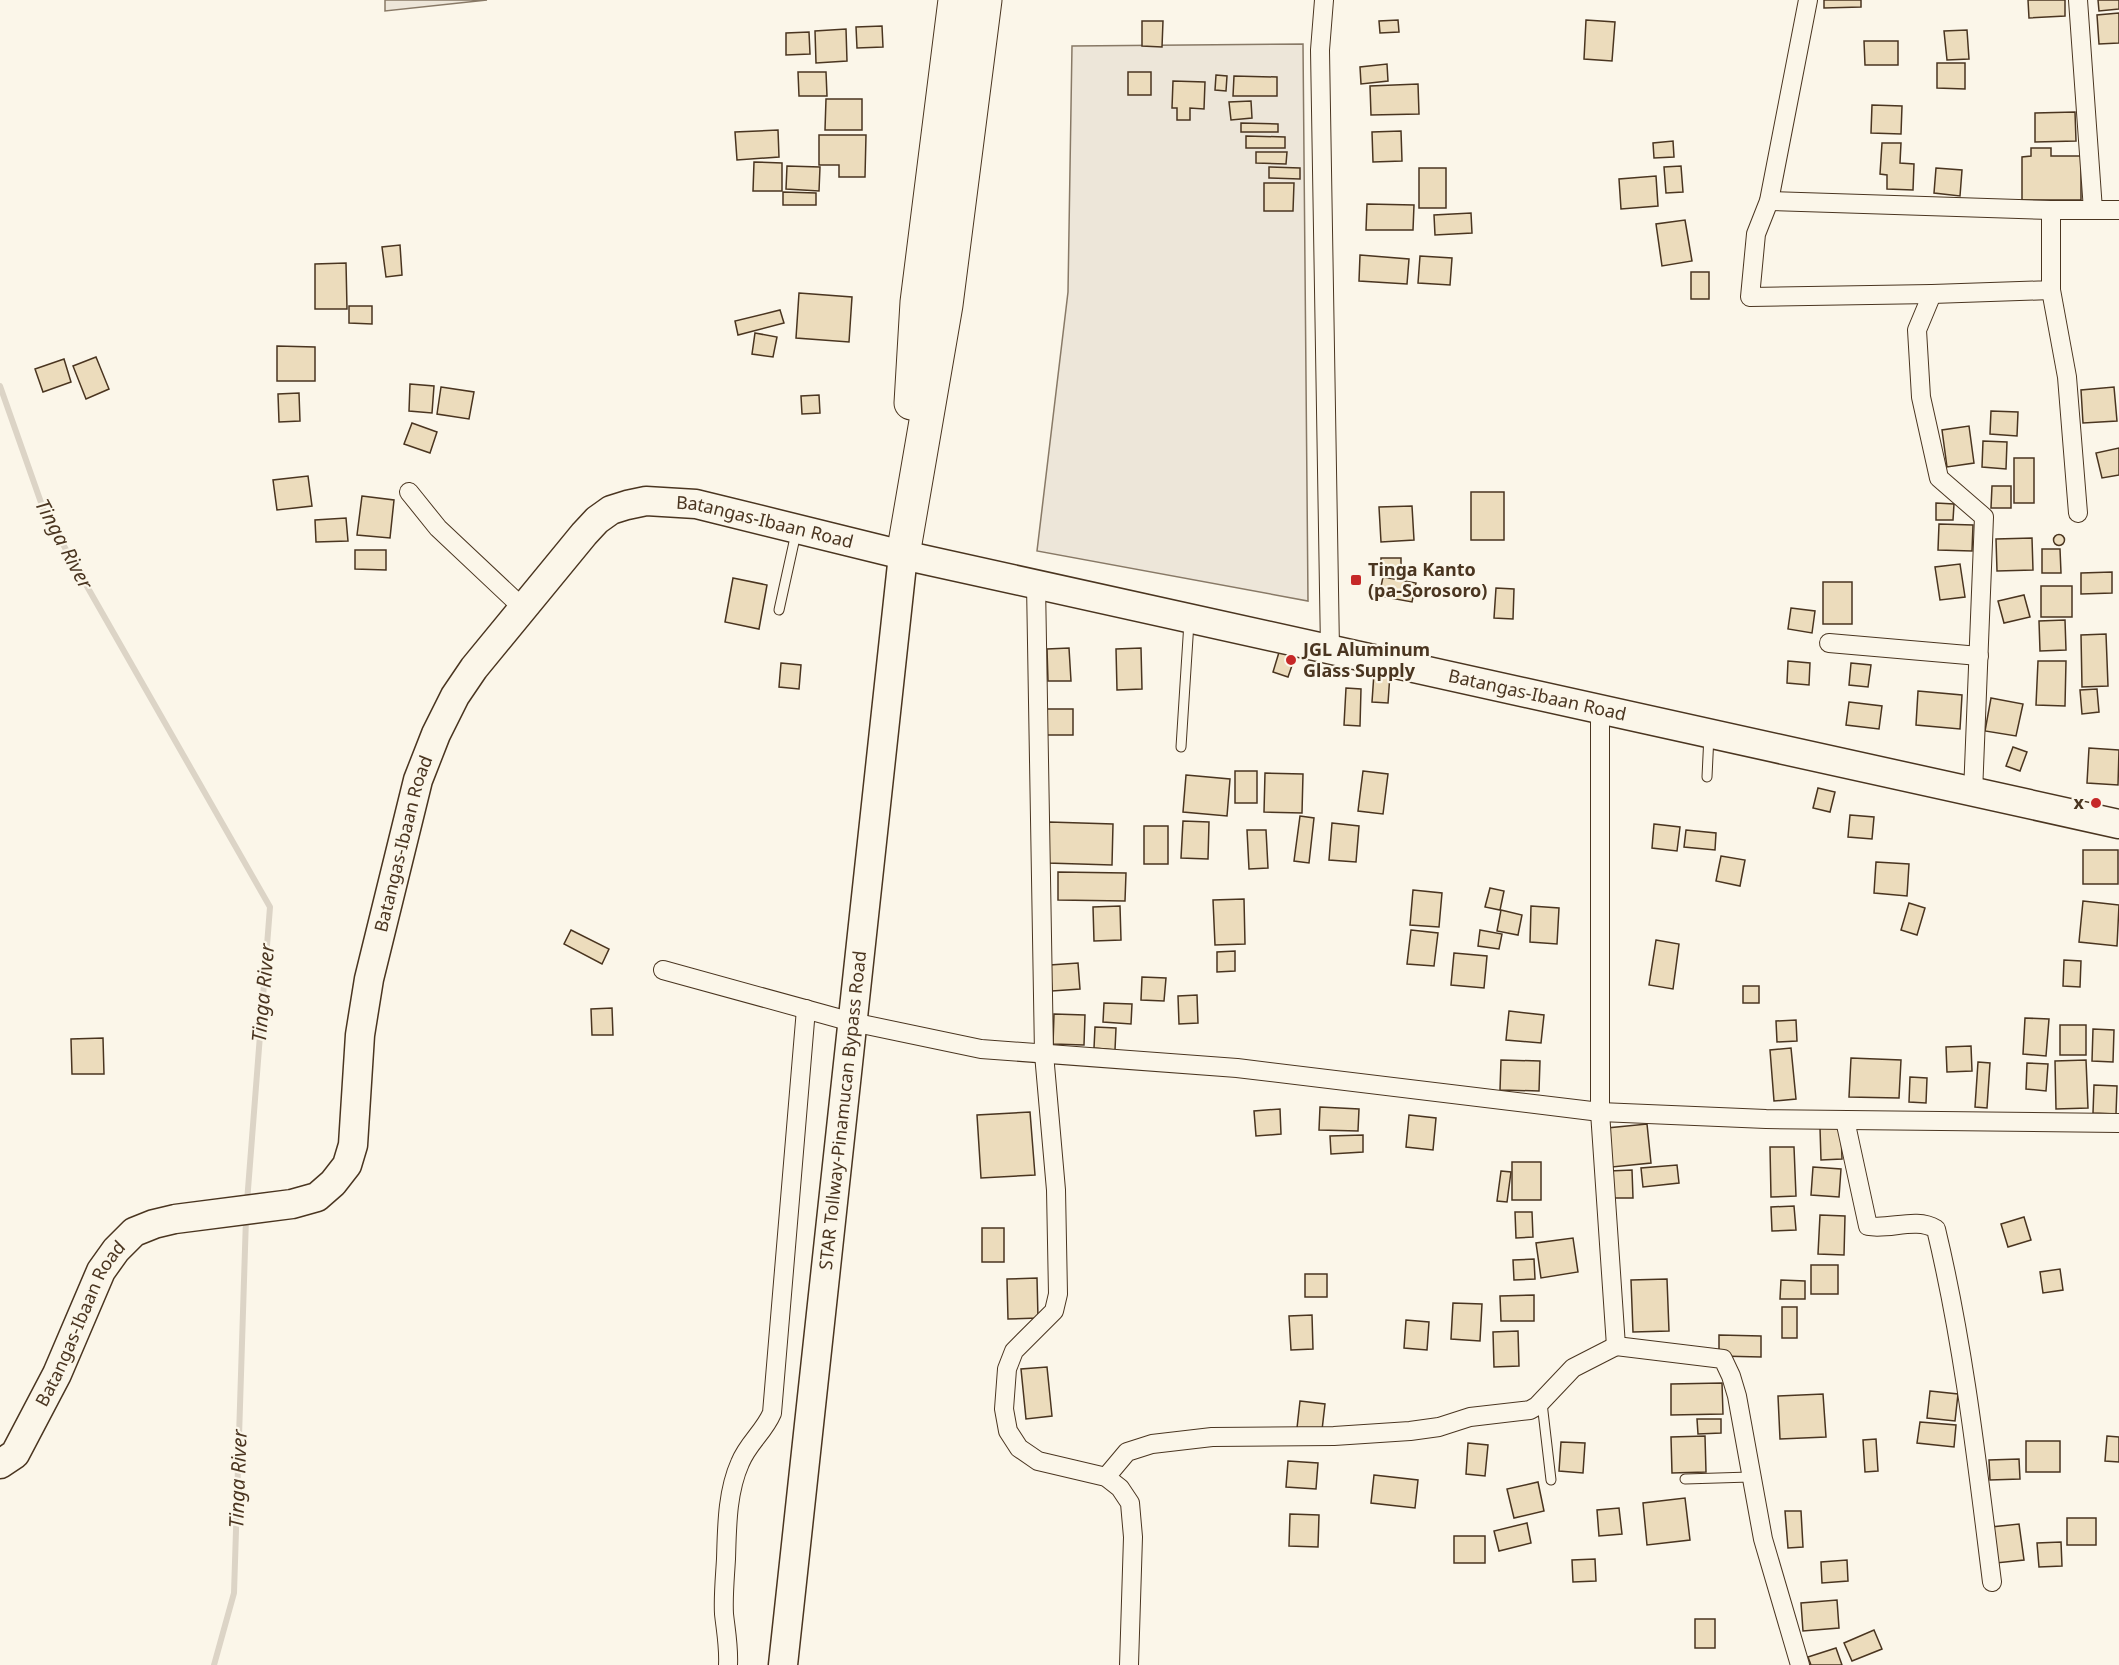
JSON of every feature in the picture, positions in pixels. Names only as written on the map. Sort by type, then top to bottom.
[{"type":"highway","points":[[903,555],[917,302],[955,0]]},
{"type":"highway","points":[[903,555],[946,304],[984,0]]},
{"type":"main road","name":"Batangas-Ibaan Road","points":[[0,1464],[15,1455],[57,1374],[101,1271],[116,1250],[134,1232],[175,1219],[292,1204],[317,1197],[333,1183],[347,1165],[354,1136],[360,1035],[369,979],[418,780],[436,734],[455,696],[474,668],[597,520],[611,510],[627,505],[646,501],[696,504],[903,555],[2119,824]]},
{"type":"main road","name":"STAR Tollway-Pinamucan Bypass Road","points":[[783,1665],[903,555]]},
{"type":"street","points":[[1324,0],[1320,50],[1330,649]]},
{"type":"street","points":[[1808,0],[1769,201],[1756,234],[1750,297],[2051,290]]},
{"type":"street","points":[[2078,0],[2093,210]]},
{"type":"street","points":[[1769,201],[2119,210]]},
{"type":"street","points":[[2051,210],[2051,290],[2067,377],[2078,513]]},
{"type":"street","points":[[1932,294],[1917,330],[1921,398],[1939,478],[1984,517],[1973,793]]},
{"type":"street","points":[[409,492],[438,528],[524,609]]},
{"type":"street","points":[[1036,584],[1044,1054],[1056,1190],[1058,1294],[1054,1311],[1014,1351],[1007,1369],[1004,1409],[1008,1431],[1019,1448],[1038,1461],[1106,1477],[1120,1488],[1130,1503],[1132,1517],[1129,1665]]},
{"type":"street","points":[[1829,643],[1979,656]]},
{"type":"street","points":[[1600,709],[1600,1112],[1616,1346]]},
{"type":"street","points":[[663,970],[852,1022],[981,1049],[1236,1068],[1600,1112],[1845,1120],[2119,1123]]},
{"type":"street","points":[[728,1665],[729,1644],[724,1614],[724,1594],[728,1517],[732,1487],[740,1463],[749,1445],[767,1425],[772,1413],[806,1009]]},
{"type":"street","points":[[1845,1120],[1868,1226],[1919,1224],[1929,1225],[1936,1229],[1965,1370],[1992,1582]]},
{"type":"street","points":[[1106,1477],[1127,1452],[1152,1444],[1212,1437],[1334,1436],[1418,1430],[1439,1427],[1470,1417],[1530,1410],[1573,1368],[1616,1346],[1723,1359],[1737,1396],[1763,1539],[1800,1665]]},
{"type":"lane","points":[[778,610],[797,528]]},
{"type":"lane","points":[[1181,747],[1189,617]]},
{"type":"lane","points":[[1707,777],[1709,733]]},
{"type":"lane","points":[[1542,1400],[1551,1480]]},
{"type":"lane","points":[[1685,1479],[1750,1477]]},
{"type":"shaded area","points":[[385,0],[487,0],[385,11]]},
{"type":"shaded area","points":[[1303,44],[1308,601],[1037,551],[1068,292],[1072,46]]},
{"type":"building","points":[[1824,0],[1861,0],[1861,7],[1824,8]]},
{"type":"building","points":[[2028,0],[2065,0],[2065,16],[2029,18]]},
{"type":"building","points":[[2098,0],[2119,0],[2119,9],[2099,11]]},
{"type":"building","points":[[2119,13],[2119,43],[2099,44],[2097,15]]},
{"type":"building","points":[[1398,20],[1399,32],[1380,33],[1379,21]]},
{"type":"building","points":[[1586,20],[1615,22],[1612,61],[1584,59]]},
{"type":"building","points":[[1142,21],[1163,21],[1162,47],[1142,46]]},
{"type":"building","points":[[882,26],[883,47],[857,48],[856,27]]},
{"type":"building","points":[[846,29],[847,61],[816,63],[815,31]]},
{"type":"building","points":[[1967,30],[1969,59],[1947,60],[1944,31]]},
{"type":"building","points":[[809,32],[810,54],[786,55],[786,33]]},
{"type":"building","points":[[1864,41],[1898,41],[1898,65],[1865,65]]},
{"type":"building","points":[[1937,63],[1965,63],[1965,89],[1937,88]]},
{"type":"building","points":[[1387,64],[1388,81],[1361,84],[1360,67]]},
{"type":"building","points":[[798,72],[826,72],[827,96],[799,96]]},
{"type":"building","points":[[1128,72],[1151,72],[1151,95],[1128,95]]},
{"type":"building","points":[[1216,75],[1227,76],[1226,91],[1215,90]]},
{"type":"building","points":[[1234,76],[1277,77],[1277,96],[1233,96]]},
{"type":"building","points":[[1173,81],[1205,82],[1204,109],[1190,108],[1190,120],[1177,120],[1177,108],[1172,108]]},
{"type":"building","points":[[1418,84],[1419,114],[1371,115],[1370,86]]},
{"type":"building","points":[[826,99],[862,99],[862,130],[825,130]]},
{"type":"building","points":[[1251,101],[1252,118],[1231,120],[1229,102]]},
{"type":"building","points":[[1872,105],[1902,106],[1901,134],[1871,133]]},
{"type":"building","points":[[2075,112],[2076,141],[2035,142],[2035,113]]},
{"type":"building","points":[[1241,123],[1278,124],[1278,132],[1241,132]]},
{"type":"building","points":[[778,130],[779,157],[737,160],[735,132]]},
{"type":"building","points":[[1401,131],[1402,161],[1373,162],[1372,132]]},
{"type":"building","points":[[819,135],[866,135],[865,177],[839,177],[839,165],[819,165]]},
{"type":"building","points":[[1246,136],[1285,137],[1285,148],[1246,148]]},
{"type":"building","points":[[1673,141],[1674,157],[1654,158],[1653,143]]},
{"type":"building","points":[[1882,143],[1901,143],[1900,163],[1914,164],[1913,190],[1887,189],[1887,175],[1880,174]]},
{"type":"building","points":[[2031,148],[2051,148],[2051,156],[2081,156],[2081,200],[2022,200],[2022,157],[2031,156]]},
{"type":"building","points":[[1256,152],[1287,152],[1286,164],[1256,163]]},
{"type":"building","points":[[754,162],[782,163],[782,191],[753,191]]},
{"type":"building","points":[[787,166],[820,167],[819,191],[786,189]]},
{"type":"building","points":[[1681,166],[1683,192],[1666,193],[1664,167]]},
{"type":"building","points":[[1269,167],[1300,168],[1300,179],[1269,178]]},
{"type":"building","points":[[1419,168],[1446,168],[1446,208],[1419,208]]},
{"type":"building","points":[[1936,168],[1962,170],[1960,196],[1934,193]]},
{"type":"building","points":[[1656,176],[1658,206],[1621,209],[1619,179]]},
{"type":"building","points":[[1264,183],[1294,183],[1293,211],[1264,211]]},
{"type":"building","points":[[783,192],[816,193],[816,205],[783,205]]},
{"type":"building","points":[[1367,204],[1414,205],[1413,230],[1366,230]]},
{"type":"building","points":[[1471,213],[1472,233],[1435,235],[1434,215]]},
{"type":"building","points":[[1685,220],[1692,261],[1662,266],[1656,224]]},
{"type":"building","points":[[400,245],[402,275],[386,277],[382,247]]},
{"type":"building","points":[[1360,255],[1409,259],[1407,284],[1359,281]]},
{"type":"building","points":[[1420,256],[1452,258],[1450,285],[1418,283]]},
{"type":"building","points":[[346,263],[347,309],[315,309],[315,264]]},
{"type":"building","points":[[1691,272],[1709,272],[1709,299],[1691,299]]},
{"type":"building","points":[[799,293],[852,297],[849,342],[796,338]]},
{"type":"building","points":[[349,306],[372,306],[372,324],[349,323]]},
{"type":"building","points":[[780,310],[784,323],[738,335],[735,321]]},
{"type":"building","points":[[755,333],[777,337],[773,357],[752,354]]},
{"type":"building","points":[[277,346],[315,347],[315,381],[277,381]]},
{"type":"building","points":[[96,357],[109,389],[86,399],[73,366]]},
{"type":"building","points":[[64,359],[71,382],[43,392],[35,369]]},
{"type":"building","points":[[410,384],[434,386],[432,413],[409,411]]},
{"type":"building","points":[[441,387],[474,392],[469,419],[437,414]]},
{"type":"building","points":[[2114,387],[2117,421],[2083,423],[2081,390]]},
{"type":"building","points":[[299,393],[300,421],[279,422],[278,394]]},
{"type":"building","points":[[819,395],[820,413],[802,414],[801,396]]},
{"type":"building","points":[[1991,411],[2018,412],[2017,436],[1990,434]]},
{"type":"building","points":[[412,423],[437,432],[430,453],[404,444]]},
{"type":"building","points":[[1969,426],[1974,463],[1947,467],[1942,430]]},
{"type":"building","points":[[1983,441],[2007,442],[2006,469],[1982,467]]},
{"type":"building","points":[[2119,448],[2119,475],[2102,478],[2096,453]]},
{"type":"building","points":[[2014,458],[2034,458],[2034,503],[2014,503]]},
{"type":"building","points":[[308,476],[312,506],[277,510],[273,480]]},
{"type":"building","points":[[1992,486],[2011,486],[2011,508],[1991,508]]},
{"type":"building","points":[[1471,492],[1504,492],[1504,540],[1471,540]]},
{"type":"building","points":[[362,496],[394,500],[390,538],[357,535]]},
{"type":"building","points":[[1936,503],[1954,504],[1953,520],[1936,520]]},
{"type":"building","points":[[1412,506],[1414,540],[1381,542],[1379,507]]},
{"type":"building","points":[[346,518],[348,541],[316,542],[315,520]]},
{"type":"building","points":[[1939,524],[1973,525],[1972,551],[1938,550]]},
{"type":"building","points":[[2059,534],[2065,540],[2059,546],[2053,540]]},
{"type":"building","points":[[2032,538],[2033,570],[1997,571],[1996,539]]},
{"type":"building","points":[[2042,549],[2060,549],[2061,573],[2042,573]]},
{"type":"building","points":[[355,550],[386,550],[386,570],[355,569]]},
{"type":"building","points":[[1381,558],[1401,558],[1401,574],[1381,574]]},
{"type":"building","points":[[1960,564],[1965,597],[1940,600],[1935,567]]},
{"type":"building","points":[[2112,572],[2112,593],[2081,594],[2081,573]]},
{"type":"building","points":[[1383,577],[1416,583],[1412,602],[1379,596]]},
{"type":"building","points":[[733,578],[767,585],[759,629],[725,622]]},
{"type":"building","points":[[1823,582],[1852,582],[1852,624],[1823,624]]},
{"type":"building","points":[[2041,586],[2072,586],[2072,617],[2041,617]]},
{"type":"building","points":[[1496,588],[1514,589],[1513,619],[1494,618]]},
{"type":"building","points":[[2024,595],[2030,617],[2004,623],[1998,601]]},
{"type":"building","points":[[1791,608],[1815,611],[1812,633],[1788,629]]},
{"type":"building","points":[[2065,620],[2066,650],[2040,651],[2039,621]]},
{"type":"building","points":[[2106,634],[2108,686],[2082,687],[2081,635]]},
{"type":"building","points":[[1069,648],[1071,681],[1048,681],[1047,649]]},
{"type":"building","points":[[1141,648],[1142,689],[1117,690],[1116,649]]},
{"type":"building","points":[[1280,649],[1296,654],[1288,677],[1273,672]]},
{"type":"building","points":[[1788,661],[1810,663],[1809,685],[1787,683]]},
{"type":"building","points":[[2038,661],[2066,661],[2065,706],[2036,705]]},
{"type":"building","points":[[781,663],[801,665],[799,689],[779,687]]},
{"type":"building","points":[[1851,663],[1871,665],[1868,687],[1849,685]]},
{"type":"building","points":[[1374,673],[1390,674],[1388,703],[1372,702]]},
{"type":"building","points":[[1346,688],[1361,689],[1360,726],[1344,725]]},
{"type":"building","points":[[2097,689],[2099,712],[2082,714],[2080,690]]},
{"type":"building","points":[[1918,691],[1962,695],[1960,729],[1916,725]]},
{"type":"building","points":[[1991,698],[2023,704],[2016,736],[1985,731]]},
{"type":"building","points":[[1849,702],[1882,706],[1879,729],[1846,725]]},
{"type":"building","points":[[1047,709],[1073,709],[1073,735],[1047,735]]},
{"type":"building","points":[[2013,747],[2027,752],[2020,771],[2006,766]]},
{"type":"building","points":[[2089,748],[2119,750],[2118,785],[2087,783]]},
{"type":"building","points":[[1235,771],[1257,771],[1257,803],[1235,803]]},
{"type":"building","points":[[1363,771],[1388,774],[1383,814],[1358,811]]},
{"type":"building","points":[[1265,773],[1303,774],[1302,813],[1264,812]]},
{"type":"building","points":[[1186,775],[1230,779],[1227,816],[1183,812]]},
{"type":"building","points":[[1818,788],[1835,792],[1830,812],[1813,808]]},
{"type":"building","points":[[1850,815],[1874,817],[1872,839],[1848,837]]},
{"type":"building","points":[[1300,816],[1314,818],[1309,863],[1294,861]]},
{"type":"building","points":[[1183,821],[1209,822],[1208,859],[1181,858]]},
{"type":"building","points":[[1049,822],[1113,824],[1112,865],[1047,863]]},
{"type":"building","points":[[1332,823],[1359,826],[1356,862],[1329,860]]},
{"type":"building","points":[[1654,824],[1680,827],[1677,851],[1652,848]]},
{"type":"building","points":[[1144,826],[1168,826],[1168,864],[1144,864]]},
{"type":"building","points":[[1247,830],[1266,830],[1268,868],[1249,869]]},
{"type":"building","points":[[1686,830],[1716,833],[1715,850],[1684,847]]},
{"type":"building","points":[[2083,850],[2118,850],[2118,884],[2083,884]]},
{"type":"building","points":[[1721,856],[1745,860],[1740,886],[1716,881]]},
{"type":"building","points":[[1876,862],[1909,864],[1907,896],[1874,893]]},
{"type":"building","points":[[1058,872],[1126,873],[1125,901],[1058,900]]},
{"type":"building","points":[[1490,888],[1504,891],[1500,910],[1485,907]]},
{"type":"building","points":[[1413,890],[1442,893],[1439,927],[1410,925]]},
{"type":"building","points":[[1244,899],[1245,944],[1215,945],[1213,900]]},
{"type":"building","points":[[2083,901],[2119,905],[2117,946],[2079,942]]},
{"type":"building","points":[[1909,903],[1925,908],[1917,935],[1901,930]]},
{"type":"building","points":[[1120,906],[1121,940],[1094,941],[1093,907]]},
{"type":"building","points":[[1531,906],[1559,908],[1557,944],[1530,942]]},
{"type":"building","points":[[1501,910],[1522,915],[1518,935],[1497,931]]},
{"type":"building","points":[[571,930],[609,949],[602,964],[564,944]]},
{"type":"building","points":[[1411,930],[1438,933],[1434,966],[1407,964]]},
{"type":"building","points":[[1480,930],[1502,934],[1499,949],[1478,946]]},
{"type":"building","points":[[1656,940],[1679,944],[1673,989],[1649,985]]},
{"type":"building","points":[[1235,951],[1235,971],[1217,972],[1217,952]]},
{"type":"building","points":[[1454,953],[1487,956],[1484,988],[1451,985]]},
{"type":"building","points":[[2064,960],[2081,961],[2080,987],[2063,986]]},
{"type":"building","points":[[1078,963],[1080,989],[1052,991],[1050,965]]},
{"type":"building","points":[[1142,977],[1166,978],[1164,1001],[1141,1000]]},
{"type":"building","points":[[1743,986],[1759,986],[1759,1003],[1743,1003]]},
{"type":"building","points":[[1197,995],[1198,1023],[1179,1024],[1178,996]]},
{"type":"building","points":[[1104,1003],[1132,1004],[1131,1024],[1103,1022]]},
{"type":"building","points":[[612,1008],[613,1035],[592,1035],[591,1009]]},
{"type":"building","points":[[1509,1011],[1544,1015],[1541,1043],[1506,1040]]},
{"type":"building","points":[[1054,1014],[1085,1015],[1084,1045],[1053,1044]]},
{"type":"building","points":[[2025,1018],[2049,1019],[2046,1056],[2023,1054]]},
{"type":"building","points":[[1796,1020],[1797,1041],[1777,1042],[1776,1021]]},
{"type":"building","points":[[2060,1025],[2086,1025],[2086,1055],[2060,1055]]},
{"type":"building","points":[[1095,1027],[1116,1028],[1115,1050],[1094,1048]]},
{"type":"building","points":[[2093,1029],[2114,1030],[2113,1062],[2092,1061]]},
{"type":"building","points":[[103,1038],[104,1074],[72,1074],[71,1039]]},
{"type":"building","points":[[1971,1046],[1972,1071],[1947,1072],[1946,1047]]},
{"type":"building","points":[[1791,1048],[1796,1099],[1774,1101],[1770,1050]]},
{"type":"building","points":[[1851,1058],[1901,1060],[1899,1098],[1849,1097]]},
{"type":"building","points":[[1501,1060],[1540,1061],[1539,1091],[1500,1090]]},
{"type":"building","points":[[2086,1060],[2088,1108],[2056,1109],[2055,1061]]},
{"type":"building","points":[[1978,1062],[1990,1063],[1987,1108],[1975,1107]]},
{"type":"building","points":[[2027,1063],[2048,1064],[2046,1091],[2026,1089]]},
{"type":"building","points":[[1910,1077],[1927,1078],[1926,1103],[1909,1102]]},
{"type":"building","points":[[2094,1085],[2117,1086],[2116,1114],[2093,1113]]},
{"type":"building","points":[[1320,1107],[1359,1109],[1358,1131],[1319,1130]]},
{"type":"building","points":[[1280,1109],[1281,1134],[1256,1136],[1254,1111]]},
{"type":"building","points":[[1030,1112],[1035,1175],[981,1178],[977,1115]]},
{"type":"building","points":[[1409,1115],[1436,1118],[1433,1150],[1406,1147]]},
{"type":"building","points":[[1647,1124],[1651,1163],[1612,1167],[1607,1128]]},
{"type":"building","points":[[1820,1128],[1841,1128],[1842,1159],[1821,1160]]},
{"type":"building","points":[[1363,1135],[1363,1152],[1331,1154],[1330,1136]]},
{"type":"building","points":[[1770,1147],[1794,1147],[1796,1196],[1771,1197]]},
{"type":"building","points":[[1512,1162],[1541,1162],[1541,1200],[1512,1200]]},
{"type":"building","points":[[1677,1165],[1679,1183],[1643,1187],[1641,1168]]},
{"type":"building","points":[[1813,1167],[1841,1169],[1839,1197],[1811,1195]]},
{"type":"building","points":[[1632,1170],[1633,1198],[1610,1198],[1609,1171]]},
{"type":"building","points":[[1501,1171],[1511,1172],[1507,1202],[1497,1201]]},
{"type":"building","points":[[1794,1206],[1796,1230],[1772,1231],[1771,1207]]},
{"type":"building","points":[[1515,1212],[1532,1212],[1533,1237],[1516,1238]]},
{"type":"building","points":[[1820,1215],[1845,1216],[1844,1255],[1818,1254]]},
{"type":"building","points":[[2024,1217],[2031,1240],[2008,1247],[2001,1224]]},
{"type":"building","points":[[982,1228],[1004,1228],[1004,1262],[982,1262]]},
{"type":"building","points":[[1573,1238],[1578,1272],[1541,1278],[1536,1243]]},
{"type":"building","points":[[1534,1259],[1535,1279],[1514,1280],[1513,1260]]},
{"type":"building","points":[[1811,1265],[1838,1265],[1838,1294],[1811,1294]]},
{"type":"building","points":[[2060,1269],[2063,1290],[2043,1293],[2040,1272]]},
{"type":"building","points":[[1305,1274],[1327,1274],[1327,1297],[1305,1297]]},
{"type":"building","points":[[1037,1278],[1038,1318],[1008,1319],[1007,1279]]},
{"type":"building","points":[[1667,1279],[1669,1331],[1633,1332],[1631,1280]]},
{"type":"building","points":[[1781,1280],[1805,1281],[1805,1299],[1780,1299]]},
{"type":"building","points":[[1534,1295],[1534,1321],[1501,1321],[1500,1296]]},
{"type":"building","points":[[1453,1303],[1482,1304],[1480,1341],[1451,1339]]},
{"type":"building","points":[[1782,1307],[1797,1307],[1797,1338],[1782,1338]]},
{"type":"building","points":[[1312,1315],[1313,1349],[1291,1350],[1289,1316]]},
{"type":"building","points":[[1406,1320],[1429,1322],[1427,1350],[1404,1348]]},
{"type":"building","points":[[1518,1331],[1519,1366],[1494,1367],[1493,1332]]},
{"type":"building","points":[[1719,1335],[1761,1336],[1761,1357],[1719,1356]]},
{"type":"building","points":[[1047,1367],[1052,1416],[1026,1419],[1021,1369]]},
{"type":"building","points":[[1722,1383],[1723,1414],[1671,1415],[1671,1384]]},
{"type":"building","points":[[1930,1391],[1958,1394],[1955,1421],[1927,1418]]},
{"type":"building","points":[[1823,1394],[1826,1437],[1780,1439],[1778,1396]]},
{"type":"building","points":[[1300,1401],[1325,1404],[1322,1430],[1297,1428]]},
{"type":"building","points":[[1697,1419],[1721,1419],[1721,1433],[1698,1434]]},
{"type":"building","points":[[1920,1422],[1956,1425],[1954,1447],[1917,1443]]},
{"type":"building","points":[[1705,1436],[1706,1472],[1672,1473],[1671,1437]]},
{"type":"building","points":[[2107,1436],[2119,1437],[2119,1462],[2105,1461]]},
{"type":"building","points":[[1876,1439],[1878,1471],[1865,1472],[1863,1440]]},
{"type":"building","points":[[2026,1441],[2060,1441],[2060,1472],[2026,1472]]},
{"type":"building","points":[[1561,1442],[1585,1443],[1583,1473],[1559,1471]]},
{"type":"building","points":[[1468,1443],[1488,1445],[1485,1476],[1466,1474]]},
{"type":"building","points":[[2019,1459],[2020,1479],[1990,1480],[1989,1460]]},
{"type":"building","points":[[1288,1461],[1318,1463],[1316,1489],[1286,1487]]},
{"type":"building","points":[[1374,1475],[1418,1480],[1415,1508],[1371,1503]]},
{"type":"building","points":[[1538,1482],[1544,1511],[1514,1518],[1507,1489]]},
{"type":"building","points":[[1685,1498],[1690,1540],[1647,1545],[1643,1503]]},
{"type":"building","points":[[1619,1508],[1622,1534],[1599,1536],[1597,1510]]},
{"type":"building","points":[[1785,1511],[1801,1511],[1803,1547],[1788,1548]]},
{"type":"building","points":[[1290,1514],[1319,1515],[1318,1547],[1289,1546]]},
{"type":"building","points":[[2067,1518],[2096,1518],[2096,1545],[2067,1545]]},
{"type":"building","points":[[1527,1523],[1531,1543],[1499,1551],[1494,1531]]},
{"type":"building","points":[[2019,1524],[2024,1560],[1996,1563],[1991,1527]]},
{"type":"building","points":[[1454,1536],[1485,1536],[1485,1563],[1454,1563]]},
{"type":"building","points":[[2061,1542],[2062,1566],[2039,1567],[2037,1543]]},
{"type":"building","points":[[1595,1559],[1596,1581],[1573,1582],[1572,1560]]},
{"type":"building","points":[[1847,1560],[1848,1581],[1822,1583],[1821,1562]]},
{"type":"building","points":[[1837,1600],[1839,1628],[1803,1631],[1801,1603]]},
{"type":"building","points":[[1695,1619],[1715,1619],[1715,1648],[1695,1648]]},
{"type":"building","points":[[1874,1630],[1882,1649],[1852,1661],[1844,1643]]},
{"type":"building","points":[[1836,1648],[1842,1665],[1811,1665],[1808,1657]]},
{"type":"waterway","name":"Tinga River","points":[[0,386],[44,511],[270,907],[247,1202]]},
{"type":"waterway","name":"Tinga River","points":[[214,1665],[234,1593],[246,1218]]},
{"type":"place","name":"Tinga Kanto (pa-Sorosoro)","points":[[1356,580]]},
{"type":"place","name":"JGL Aluminum Glass Supply","points":[[1291,660]]},
{"type":"place","name":"x","points":[[2096,803]]}]
